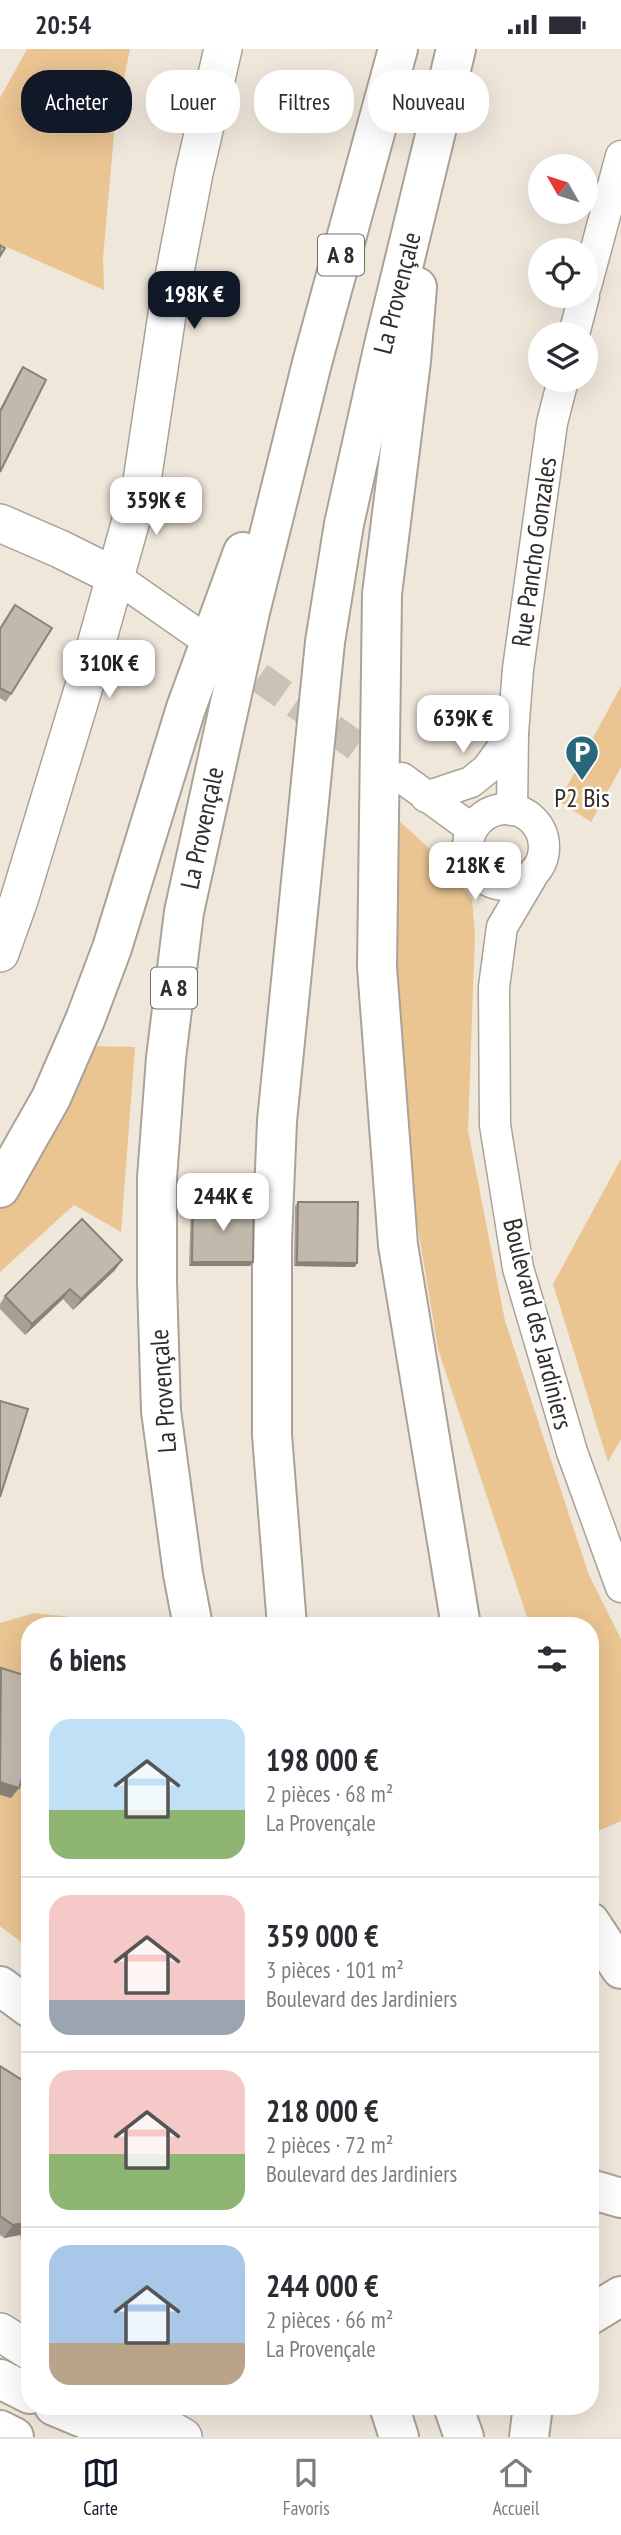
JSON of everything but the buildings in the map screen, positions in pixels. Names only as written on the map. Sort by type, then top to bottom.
[{"type":"main road","name":"La Provençale","points":[[191,1617],[161,1411],[157,1282],[157,1178],[166,1058],[184,912],[250,612],[312,363],[398,49]]},
{"type":"main road","name":"La Provençale","points":[[286,1617],[272,1435],[272,1241],[278,1107],[325,642],[344,524],[384,345],[456,49]]},
{"type":"main road","points":[[427,173],[411,361],[382,594],[377,967],[398,1245],[460,1617]]},
{"type":"main road","points":[[0,1188],[51,1098],[103,972],[186,708],[312,363]]},
{"type":"main road","points":[[599,1936],[621,1969]]},
{"type":"main road","points":[[0,1986],[21,2001]]},
{"type":"main road","points":[[599,2192],[621,2198]]},
{"type":"main road","points":[[599,2309],[621,2295]]},
{"type":"main road","points":[[0,2379],[21,2390]]},
{"type":"main road","points":[[76,2415],[129,2437]]},
{"type":"main road","points":[[392,2415],[399,2437]]},
{"type":"main road","points":[[456,2415],[464,2437]]},
{"type":"main road","points":[[529,2437],[533,2415]]},
{"type":"main road","points":[[0,2430],[14,2437]]},
{"type":"street","points":[[0,953],[19,900],[142,481],[170,294],[194,173],[223,49]]},
{"type":"street","points":[[598,241],[621,156]]},
{"type":"street","name":"Rue Pancho Gonzales","points":[[512,810],[513,733],[518,670],[541,493],[560,392]]},
{"type":"street","points":[[0,523],[116,577],[199,635]]},
{"type":"street","points":[[426,797],[471,782],[487,769],[513,733]]},
{"type":"street","points":[[402,778],[472,829]]},
{"type":"street","points":[[512,810],[535,822],[544,846],[535,871],[515,884],[504,885],[482,877],[473,867],[468,855],[468,842],[477,821],[493,811],[512,810]]},
{"type":"street","name":"Boulevard des Jardiniers","points":[[535,871],[502,927],[494,987],[495,1125],[518,1268],[572,1453],[621,1587]]},
{"type":"street","name":"Boulevard des Jardiniers","points":[[482,877],[502,927]]},
{"type":"street","points":[[0,2332],[21,2345]]},
{"type":"street","points":[[145,2415],[183,2437]]},
{"type":"shaded area","points":[[27,49],[130,49],[126,70],[21,70],[21,133],[114,133],[103,258],[104,290],[0,244],[0,98]]},
{"type":"shaded area","points":[[621,686],[621,767],[591,822],[559,801]]},
{"type":"shaded area","points":[[396,818],[444,862],[472,899],[475,934],[468,1130],[505,1321],[589,1575],[621,1639],[621,1821],[599,1831],[599,1617],[527,1617],[438,1349],[408,1168],[392,972]]},
{"type":"shaded area","points":[[89,1046],[135,1047],[121,1232],[74,1205],[0,1272],[0,1209]]},
{"type":"shaded area","points":[[621,1159],[621,1439],[608,1462],[553,1284]]},
{"type":"shaded area","points":[[34,1613],[72,1617],[21,1617],[21,1942],[0,1926],[0,1623]]},
{"type":"tunnel","points":[[222,651],[393,772]]},
{"type":"place","name":"P2 Bis","points":[[582,782]]}]
